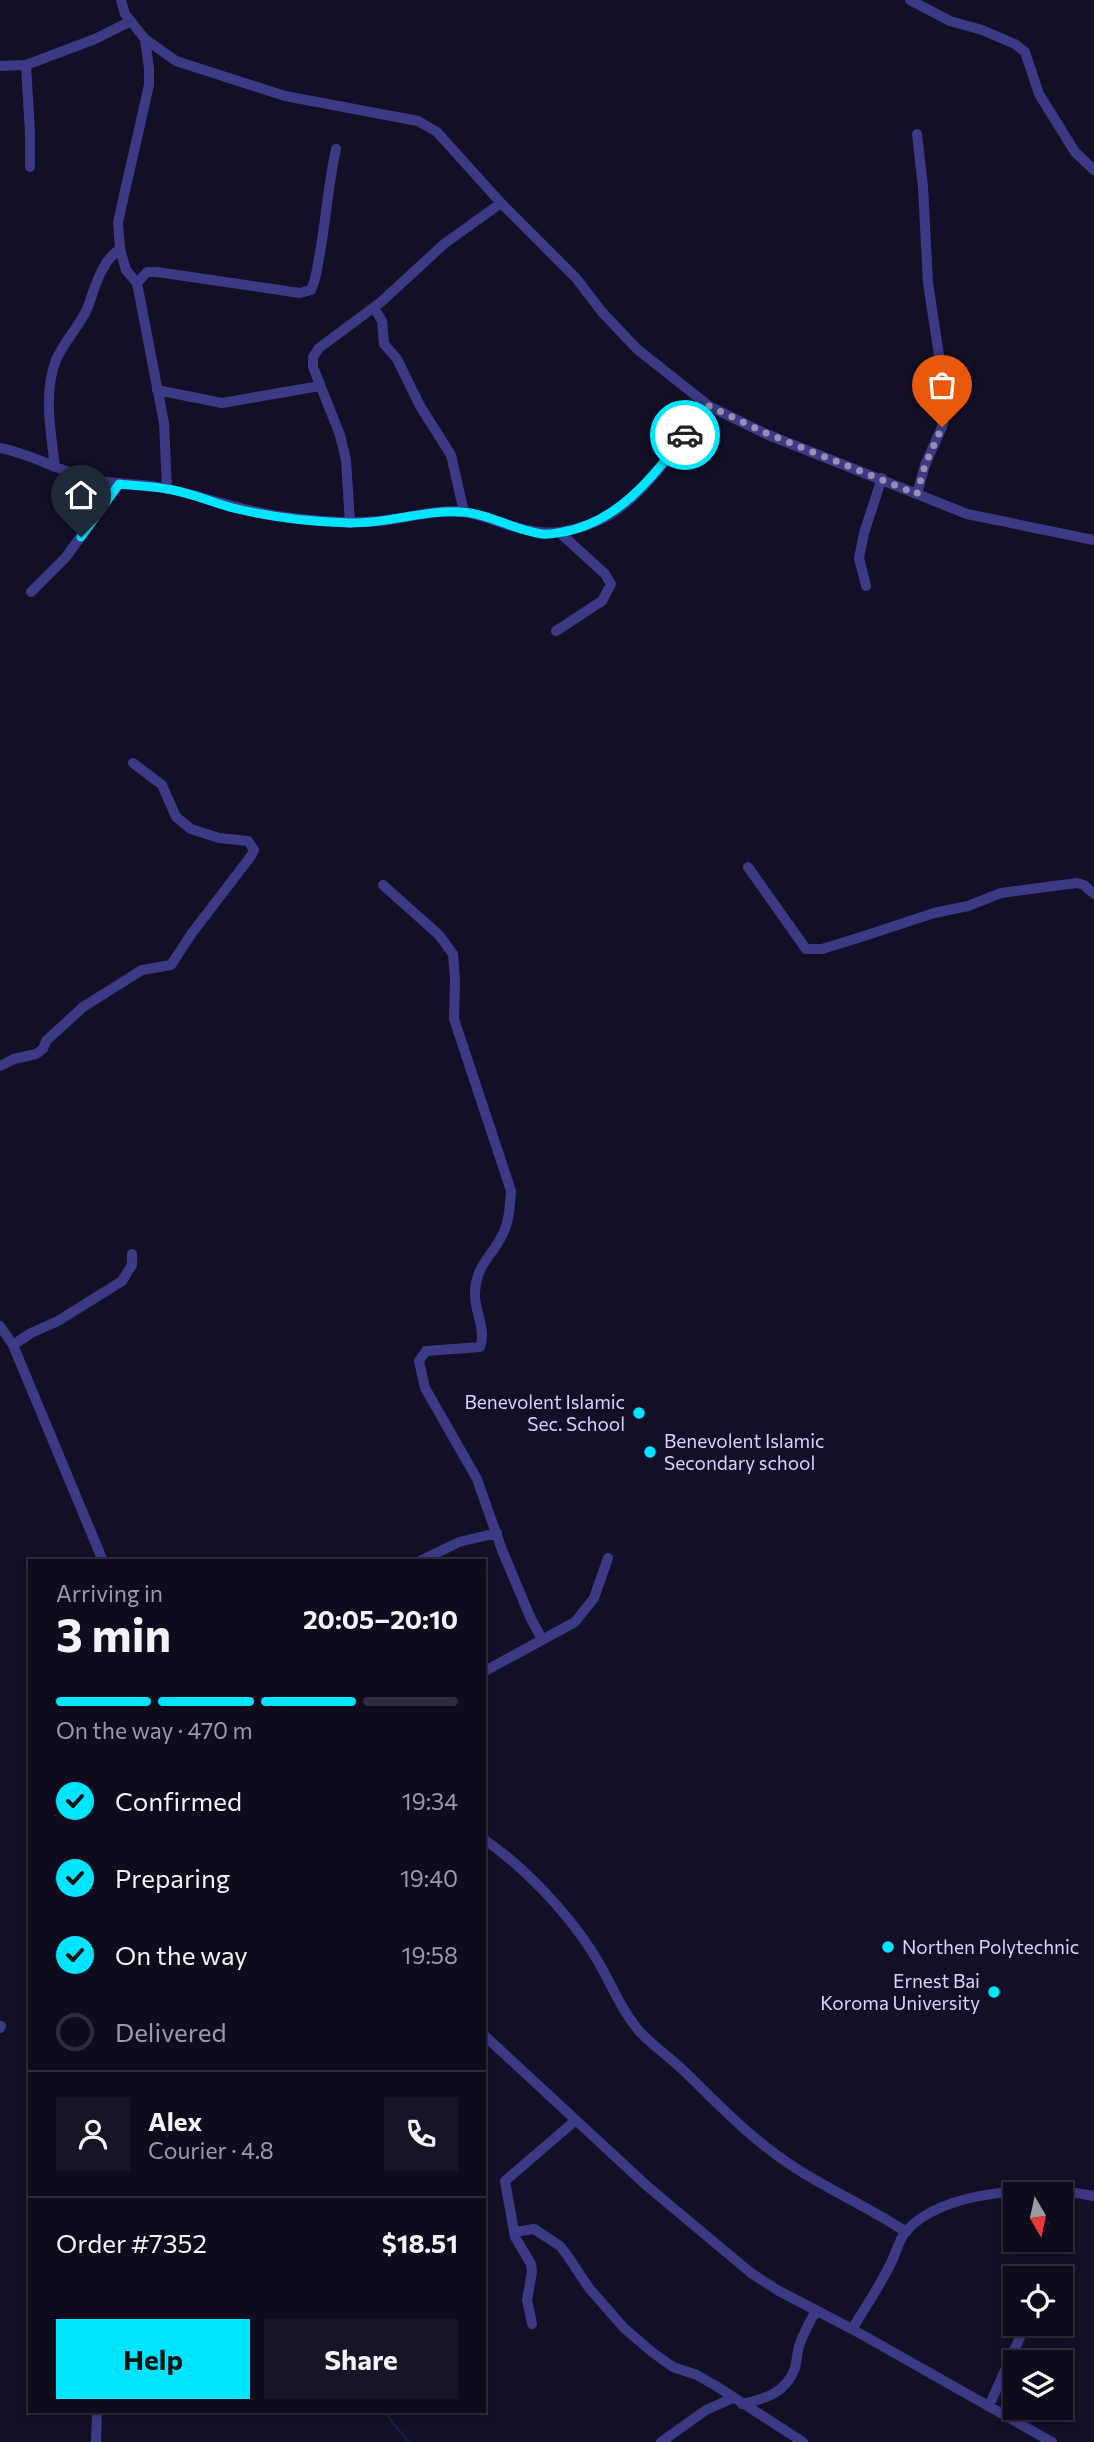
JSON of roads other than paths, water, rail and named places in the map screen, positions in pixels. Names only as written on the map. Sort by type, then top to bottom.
[{"type":"street","points":[[121,0],[125,14],[145,39],[176,61],[285,96],[356,108],[425,124],[437,132],[501,203],[576,278],[636,349],[709,406],[766,433],[967,514],[1094,540]]},
{"type":"street","points":[[910,0],[950,21],[982,30],[1015,44],[1024,51],[1039,94],[1075,152],[1094,170]]},
{"type":"street","points":[[0,66],[26,65],[95,39],[131,21]]},
{"type":"street","points":[[145,39],[149,85],[118,222],[120,249],[126,270],[137,283],[164,423],[167,489]]},
{"type":"street","points":[[26,65],[30,166]]},
{"type":"street","points":[[917,134],[928,283],[945,415],[925,465],[917,494]]},
{"type":"street","points":[[137,283],[147,272],[157,272],[300,293],[311,290],[323,239],[329,182],[336,149]]},
{"type":"street","points":[[350,523],[346,460],[340,435],[313,367],[313,357],[319,348],[374,308],[444,244],[501,203]]},
{"type":"street","points":[[55,467],[49,403],[53,369],[84,315],[107,259],[120,249]]},
{"type":"street","points":[[374,308],[382,320],[384,344],[397,359],[420,406],[451,454],[464,512]]},
{"type":"street","points":[[157,390],[222,403],[320,386]]},
{"type":"street","points":[[0,448],[91,479],[167,489],[234,508],[293,518],[350,523],[389,520],[433,512],[464,512],[520,530],[546,535],[602,520],[624,504],[656,472],[709,406]]},
{"type":"street","points":[[866,586],[859,558],[882,478]]},
{"type":"street","points":[[31,592],[66,557],[119,484]]},
{"type":"street","points":[[556,631],[603,601],[611,584],[605,574],[559,532]]},
{"type":"street","points":[[0,1066],[14,1059],[36,1054],[43,1049],[46,1041],[83,1007],[142,970],[171,965],[254,850],[248,841],[219,838],[191,829],[176,817],[162,785],[133,763]]},
{"type":"street","points":[[748,867],[806,949],[846,942],[934,913],[968,906],[1001,893],[1077,883],[1084,885],[1094,894]]},
{"type":"street","points":[[383,885],[439,935],[453,954],[454,1020],[511,1191],[505,1230],[480,1267],[475,1294],[483,1340],[480,1347],[426,1350],[419,1361],[425,1388],[477,1479],[531,1619],[542,1639]]},
{"type":"street","points":[[13,1345],[122,1281],[132,1265],[132,1254]]},
{"type":"street","points":[[0,1326],[13,1345],[102,1559]]},
{"type":"street","points":[[424,1559],[459,1542],[497,1533]]},
{"type":"street","points":[[486,1670],[575,1622],[594,1598],[608,1558]]},
{"type":"street","points":[[486,1841],[503,1852],[580,1934],[627,2017],[720,2108],[755,2139],[792,2166],[906,2232]]},
{"type":"street","points":[[486,2037],[716,2246],[760,2279],[1052,2442]]},
{"type":"street","points":[[532,2324],[527,2300],[531,2264],[528,2255],[518,2245],[505,2181],[576,2120]]},
{"type":"street","points":[[852,2329],[886,2273],[906,2232],[940,2206],[975,2197],[1045,2190],[1094,2196]]},
{"type":"street","points":[[514,2232],[527,2228],[550,2239],[568,2255],[589,2288],[637,2340],[673,2367],[697,2375],[803,2442]]},
{"type":"street","points":[[660,2442],[706,2410],[737,2401],[764,2399],[776,2394],[788,2383],[795,2368],[800,2344],[816,2310]]},
{"type":"street","points":[[989,2406],[1021,2336]]},
{"type":"street","points":[[96,2442],[97,2413]]},
{"type":"waterway","points":[[387,2413],[409,2442]]},
{"type":"place","name":"Benevolent Islamic Sec. School","points":[[639,1413]]},
{"type":"place","name":"Benevolent Islamic Secondary school","points":[[650,1452]]},
{"type":"place","name":"Northen Polytechnic","points":[[888,1947]]},
{"type":"place","name":"Ernest Bai Koroma University","points":[[994,1992]]}]
